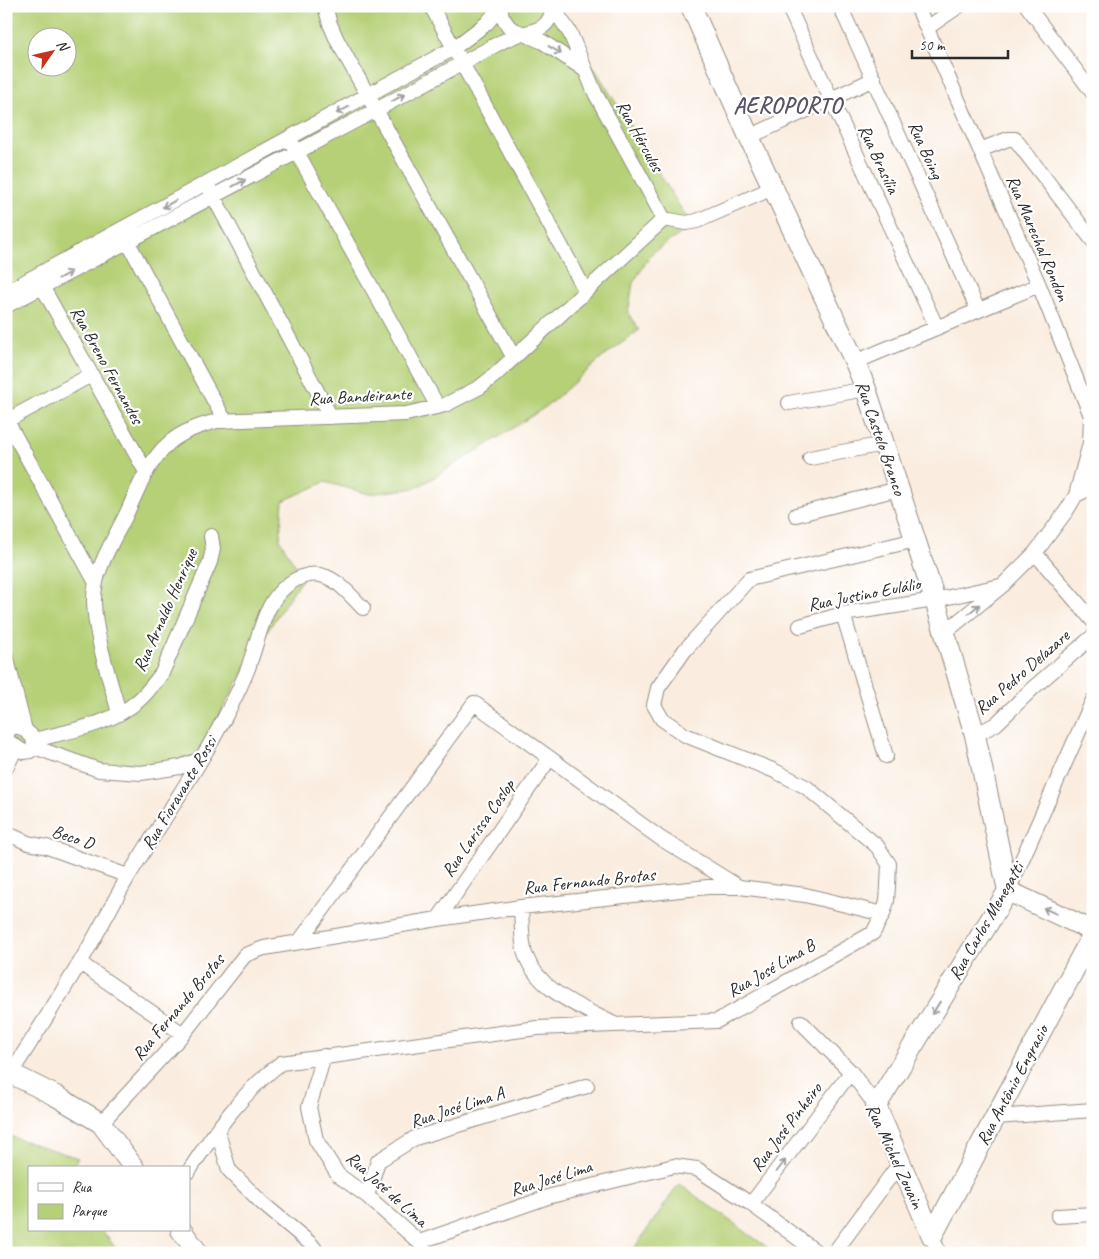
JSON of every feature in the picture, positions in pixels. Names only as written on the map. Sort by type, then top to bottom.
[{"type":"street","points":[[325,6],[337,40],[514,358]]},
{"type":"street","points":[[431,6],[585,290]]},
{"type":"street","name":"Rua Castelo Branco","points":[[691,6],[866,389],[935,600],[975,735],[1008,891]]},
{"type":"street","name":"Rua Brasília","points":[[788,6],[937,328]]},
{"type":"street","name":"Rua Boing","points":[[840,6],[978,310]]},
{"type":"street","name":"Rua Marechal Rondon","points":[[917,6],[1039,285],[1091,416],[1090,444],[1076,495],[1035,553],[1003,585],[944,633]]},
{"type":"street","points":[[927,28],[959,6]]},
{"type":"street","points":[[1027,6],[1093,93]]},
{"type":"street","points":[[6,306],[40,282],[124,236],[206,183],[454,48],[487,23],[500,7]]},
{"type":"street","points":[[500,7],[505,23],[510,28],[543,42],[585,70]]},
{"type":"street","points":[[124,236],[213,196],[501,42],[521,34],[537,31],[545,25],[552,14],[553,7]]},
{"type":"street","name":"Rua Hércules","points":[[553,7],[570,33],[595,93],[664,219]]},
{"type":"street","points":[[750,136],[874,79]]},
{"type":"street","points":[[289,138],[438,407]]},
{"type":"street","points":[[980,150],[1008,139],[1015,139],[1093,241]]},
{"type":"street","points":[[206,183],[332,417]]},
{"type":"street","points":[[664,219],[686,223],[696,221],[774,188]]},
{"type":"street","name":"Rua Bandeirante","points":[[119,713],[96,622],[94,601],[96,583],[102,564],[146,472],[168,444],[183,433],[199,426],[225,421],[406,414],[438,407],[463,397],[480,387],[514,358],[585,290],[664,219]]},
{"type":"street","points":[[124,236],[225,421]]},
{"type":"street","points":[[6,292],[40,282]]},
{"type":"street","name":"Rua Breno Fernandes","points":[[40,282],[146,472]]},
{"type":"street","points":[[855,362],[1039,285]]},
{"type":"street","points":[[91,375],[7,421],[96,583]]},
{"type":"street","points":[[789,403],[866,389]]},
{"type":"street","points":[[810,458],[884,444]]},
{"type":"street","points":[[1076,495],[1093,487]]},
{"type":"street","points":[[796,515],[898,489]]},
{"type":"street","name":"Rua Arnaldo Henrique","points":[[19,738],[92,724],[119,713],[138,701],[162,673],[210,562],[213,549],[211,536]]},
{"type":"street","name":"Rua José Lima B","points":[[324,1056],[537,1028],[717,1021],[872,933],[883,914],[887,901],[889,864],[877,846],[806,787],[775,771],[685,735],[662,719],[654,705],[658,688],[685,650],[749,578],[916,540]]},
{"type":"street","points":[[1035,553],[1093,621]]},
{"type":"street","name":"Rua Fioravante Rossi","points":[[133,1166],[101,1123],[56,1096],[9,1072],[80,963],[128,876],[202,759],[240,687],[265,615],[280,593],[289,584],[301,578],[313,575],[325,576],[336,580],[363,608]]},
{"type":"street","points":[[935,600],[1003,585]]},
{"type":"street","name":"Rua Justino Eulálio","points":[[800,626],[843,614],[935,600]]},
{"type":"street","points":[[843,614],[886,756]]},
{"type":"street","name":"Rua Pedro Delazare","points":[[975,735],[996,724],[1033,688],[1093,636]]},
{"type":"street","points":[[6,656],[19,738],[6,768]]},
{"type":"street","name":"Rua Carlos Menegatti","points":[[876,1106],[1008,891],[1093,700]]},
{"type":"street","points":[[6,703],[19,738],[99,770],[141,773],[180,767],[202,759]]},
{"type":"street","points":[[299,942],[474,703],[660,838],[739,887]]},
{"type":"street","name":"Rua Larissa Coslop","points":[[438,919],[550,758]]},
{"type":"street","name":"Beco D","points":[[6,833],[28,843],[47,847],[128,876]]},
{"type":"street","name":"Rua Fernando Brotas","points":[[101,1123],[183,1034],[245,955],[264,948],[521,907],[708,887],[739,887],[806,895],[883,914]]},
{"type":"street","points":[[1008,891],[1093,932]]},
{"type":"street","points":[[521,907],[525,952],[532,969],[542,981],[563,998],[617,1026]]},
{"type":"street","name":"Rua Antônio Engracio","points":[[935,1244],[996,1117],[1093,932]]},
{"type":"street","points":[[80,963],[183,1034]]},
{"type":"street","name":"Rua Michel Zouain","points":[[801,1022],[851,1072],[876,1106],[935,1244]]},
{"type":"street","points":[[190,1169],[217,1128],[261,1078],[281,1063],[324,1056]]},
{"type":"street","name":"Rua José de Lima","points":[[324,1056],[309,1107],[316,1140],[338,1174],[367,1196],[423,1248]]},
{"type":"street","name":"Rua José Pinheiro","points":[[751,1204],[851,1072]]},
{"type":"street","name":"Rua José Lima A","points":[[367,1196],[378,1162],[415,1138],[587,1086]]},
{"type":"street","points":[[996,1117],[1093,1110]]},
{"type":"street","points":[[217,1128],[229,1170],[262,1203],[311,1244],[318,1253]]},
{"type":"street","points":[[834,1253],[900,1163]]},
{"type":"street","name":"Rua José Lima","points":[[423,1248],[551,1196],[674,1166],[697,1169],[751,1204]]},
{"type":"street","points":[[751,1204],[818,1253]]},
{"type":"street","points":[[1058,1216],[1093,1214]]},
{"type":"street","points":[[182,1232],[198,1253]]},
{"type":"green space","points":[[6,6],[556,6],[692,226],[652,253],[633,283],[628,313],[639,330],[602,358],[547,406],[416,488],[369,494],[325,482],[283,501],[280,540],[303,578],[263,638],[204,743],[194,756],[178,766],[112,771],[28,744],[6,758]]},
{"type":"green space","points":[[6,1135],[78,1158],[73,1166],[28,1166],[28,1232],[103,1232],[119,1253],[6,1253]]},
{"type":"green space","points":[[679,1184],[775,1253],[631,1253]]},
{"type":"district","name":"AEROPORTO","points":[[788,105]]}]
